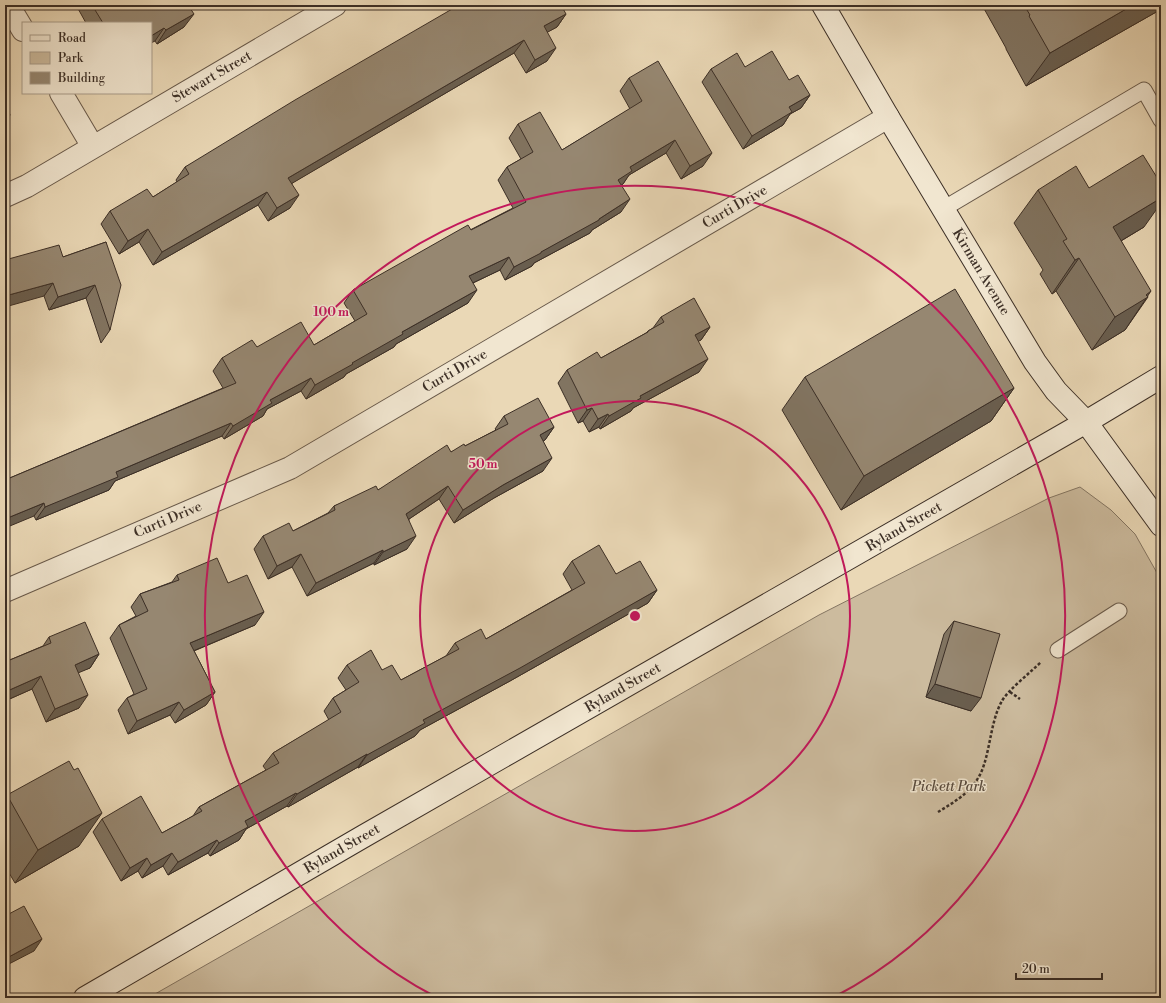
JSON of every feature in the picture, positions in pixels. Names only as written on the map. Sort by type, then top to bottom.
[{"type":"street","points":[[8,5],[22,28]]},
{"type":"street","name":"Stewart Street","points":[[5,196],[27,186],[336,5]]},
{"type":"street","name":"Kirman Avenue","points":[[823,5],[888,117],[1035,362],[1056,391],[1086,422],[1161,525]]},
{"type":"street","points":[[61,94],[93,147]]},
{"type":"street","name":"Curti Drive","points":[[5,591],[290,468],[888,117]]},
{"type":"street","name":"Ryland Street","points":[[84,998],[1086,422],[1161,377]]},
{"type":"lane","points":[[943,209],[1144,90],[1161,120]]},
{"type":"lane","points":[[1058,650],[1119,611]]},
{"type":"path","points":[[938,812],[959,799],[975,784],[984,764],[996,712],[1002,699],[1041,662],[1058,650]]},
{"type":"path","points":[[1010,692],[1020,699]]},
{"type":"green space","name":"Pickett Park","points":[[1080,487],[1111,510],[1135,534],[1161,580],[1161,998],[148,998],[819,615],[1049,498]]},
{"type":"building","points":[[92,5],[188,5],[194,14],[166,30],[164,28],[152,35],[152,22],[102,22]]},
{"type":"building","points":[[459,5],[561,5],[566,14],[544,26],[556,48],[535,60],[524,40],[288,178],[299,195],[277,208],[267,192],[162,252],[148,229],[128,241],[110,211],[147,189],[153,197],[189,174],[185,167],[295,100]]},
{"type":"building","points":[[1024,5],[1133,5],[1050,53]]},
{"type":"building","points":[[772,51],[789,80],[798,75],[810,95],[789,107],[792,112],[752,136],[711,69],[737,53],[745,67]]},
{"type":"building","points":[[658,61],[712,153],[690,166],[675,140],[630,167],[632,171],[618,180],[630,199],[599,220],[514,267],[509,257],[469,276],[477,290],[402,332],[403,334],[352,363],[353,364],[315,385],[311,378],[270,400],[272,403],[233,426],[231,423],[116,472],[118,477],[45,507],[44,503],[5,519],[5,480],[236,383],[222,358],[252,340],[257,347],[301,322],[314,345],[367,314],[353,290],[468,225],[471,230],[526,202],[507,167],[533,152],[518,124],[540,112],[562,150],[642,101],[629,78]]},
{"type":"building","points":[[5,99],[10,115],[5,117]]},
{"type":"building","points":[[1143,155],[1161,184],[1161,198],[1113,227],[1151,291],[1146,295],[1148,297],[1115,317],[1079,258],[1075,260],[1063,241],[1067,239],[1038,190],[1076,166],[1089,188]]},
{"type":"building","points":[[106,242],[121,285],[110,330],[95,285],[58,297],[53,283],[5,296],[5,260],[59,245],[63,257]]},
{"type":"building","points":[[955,289],[1014,388],[864,476],[805,377]]},
{"type":"building","points":[[694,298],[710,327],[695,335],[708,359],[640,396],[641,398],[609,416],[608,414],[598,419],[592,408],[587,410],[567,370],[597,352],[601,358],[648,332],[664,322],[661,317]]},
{"type":"building","points":[[538,398],[554,427],[540,435],[552,458],[503,485],[463,510],[448,486],[406,514],[416,536],[383,552],[383,550],[316,583],[301,554],[277,566],[263,536],[289,523],[293,531],[335,510],[334,506],[376,486],[378,490],[447,445],[451,452],[464,444],[465,446],[508,424],[504,416]]},
{"type":"building","points":[[599,545],[616,574],[640,561],[657,590],[520,668],[423,720],[425,723],[245,821],[248,827],[219,843],[217,840],[178,862],[172,853],[151,865],[147,858],[130,868],[102,819],[141,796],[162,833],[202,811],[199,807],[279,763],[273,753],[341,712],[333,698],[359,682],[347,665],[371,650],[382,670],[392,665],[401,680],[459,649],[455,643],[481,629],[486,639],[585,583],[572,561]]},
{"type":"building","points":[[217,558],[228,583],[247,575],[264,612],[190,643],[215,692],[184,710],[179,702],[137,721],[127,698],[147,689],[119,625],[148,611],[140,594],[179,580],[177,575]]},
{"type":"building","points":[[954,621],[1000,634],[981,698],[935,684]]},
{"type":"building","points":[[85,622],[99,654],[75,665],[88,695],[55,709],[41,676],[5,692],[5,662],[51,643],[49,637]]},
{"type":"building","points":[[69,761],[74,770],[78,768],[102,813],[38,850],[7,795]]},
{"type":"building","points":[[24,906],[42,939],[5,959],[5,916]]}]
